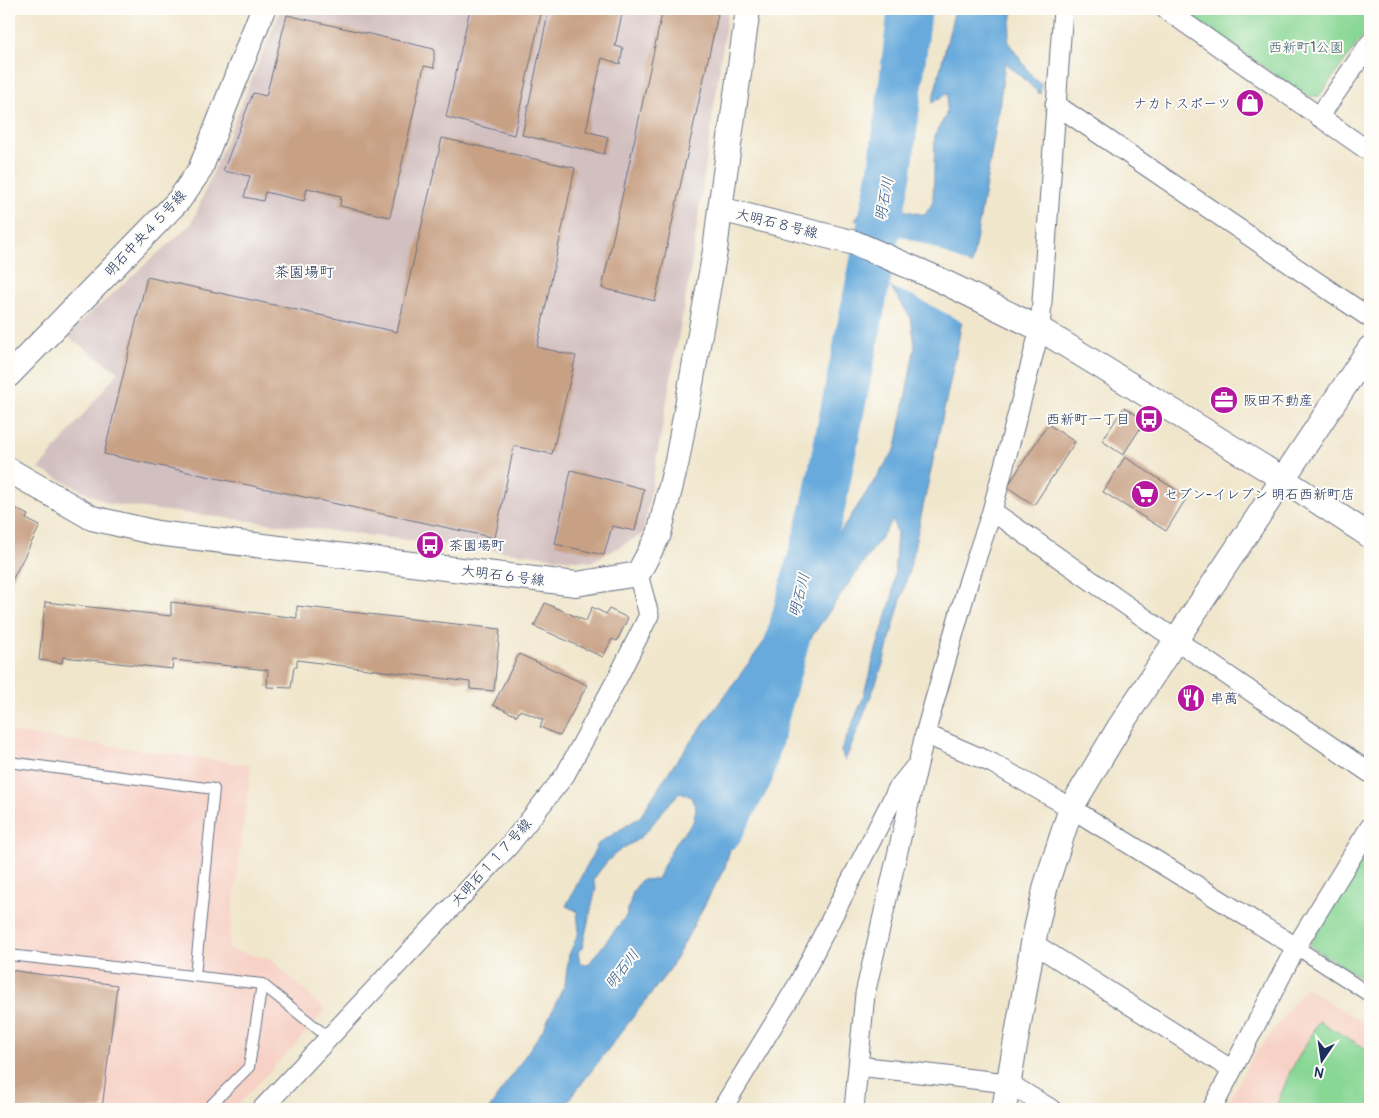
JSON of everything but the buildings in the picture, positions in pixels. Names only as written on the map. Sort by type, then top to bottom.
[{"type":"street","name":"明石中央４５号線","points":[[9,375],[179,200],[200,170],[263,9]]},
{"type":"street","name":"大明石８号線","points":[[748,9],[720,209],[855,243],[936,278],[1030,323],[1370,536]]},
{"type":"street","points":[[854,1109],[865,994],[925,734],[992,511],[1030,323],[1055,104],[1063,9]]},
{"type":"street","points":[[1165,9],[1370,152]]},
{"type":"street","points":[[1319,117],[1370,43]]},
{"type":"street","points":[[1055,104],[1370,318]]},
{"type":"street","points":[[638,574],[658,534],[677,461],[715,251],[720,209]]},
{"type":"street","points":[[1004,1109],[1032,944],[1046,885],[1071,808],[1120,726],[1370,348]]},
{"type":"street","name":"大明石６号線","points":[[9,470],[92,518],[157,533],[576,584],[638,574]]},
{"type":"street","points":[[992,511],[1370,773]]},
{"type":"street","name":"大明石１１７号線","points":[[262,1109],[508,847],[565,775],[649,615],[638,574]]},
{"type":"street","points":[[925,734],[992,763],[1071,808],[1370,995]]},
{"type":"street","points":[[722,1109],[797,986],[898,788],[919,761]]},
{"type":"street","points":[[1212,1109],[1296,947],[1370,827]]},
{"type":"street","points":[[1032,944],[1232,1070]]},
{"type":"street","points":[[858,1066],[1008,1083],[1051,1109]]},
{"type":"lane","points":[[9,762],[214,789],[195,976]]},
{"type":"lane","points":[[9,955],[262,984],[328,1038]]},
{"type":"lane","points":[[207,1109],[248,1067],[262,984]]},
{"type":"shaded area","points":[[281,9],[728,9],[691,267],[643,534],[591,562],[110,504],[39,469],[118,372],[66,335],[192,223]]},
{"type":"shaded area","points":[[9,732],[251,765],[228,949],[272,960],[325,1010],[234,1109],[9,1109]]},
{"type":"shaded area","points":[[1305,988],[1370,1026],[1370,1109],[1225,1109],[1249,1063]]},
{"type":"green space","name":"西新町1公園","points":[[1181,9],[1370,9],[1370,26],[1319,96],[1306,96]]},
{"type":"green space","points":[[1370,849],[1370,984],[1309,945]]},
{"type":"green space","points":[[1319,1021],[1370,1051],[1370,1109],[1275,1109],[1290,1072]]},
{"type":"water","points":[[891,9],[900,9],[891,26],[887,26]]},
{"type":"water","points":[[955,9],[1013,9],[1008,42],[1035,80],[1041,83],[1040,94],[1005,62],[998,115],[956,354],[910,567],[882,667],[845,761],[841,751],[862,701],[893,595],[897,534],[893,520],[808,642],[766,689],[768,711],[725,867],[670,969],[562,1109],[489,1109],[544,1028],[565,984],[569,955],[579,932],[577,911],[566,906],[598,844],[640,817],[672,767],[798,596],[896,448],[915,346],[911,318],[892,289],[859,263],[845,237],[866,202],[925,215],[933,202],[935,135],[946,115],[948,93],[932,103]],"holes":[[[681,792],[691,797],[696,809],[693,822],[674,845],[657,879],[641,880],[633,892],[626,916],[588,965],[580,963],[578,952],[582,948],[596,888],[593,880],[615,854],[642,836],[670,802]]]},
{"type":"pier","points":[[853,220],[927,245],[974,267],[964,323],[911,295],[882,284],[858,265],[846,253],[843,237]]},
{"type":"waterway","name":"明石川","points":[[721,830],[751,775],[823,508],[890,171],[910,9]]},
{"type":"place","name":"ナカトスポーツ","points":[[1250,103]]},
{"type":"place","name":"阪田不動産","points":[[1224,400]]},
{"type":"place","name":"西新町一丁目","points":[[1149,419]]},
{"type":"place","name":"セブン-イレブン 明石西新町店","points":[[1145,494]]},
{"type":"place","name":"茶園場町","points":[[430,545]]},
{"type":"place","name":"串萬","points":[[1191,698]]},
{"type":"district","name":"茶園場町","points":[[304,272]]}]
